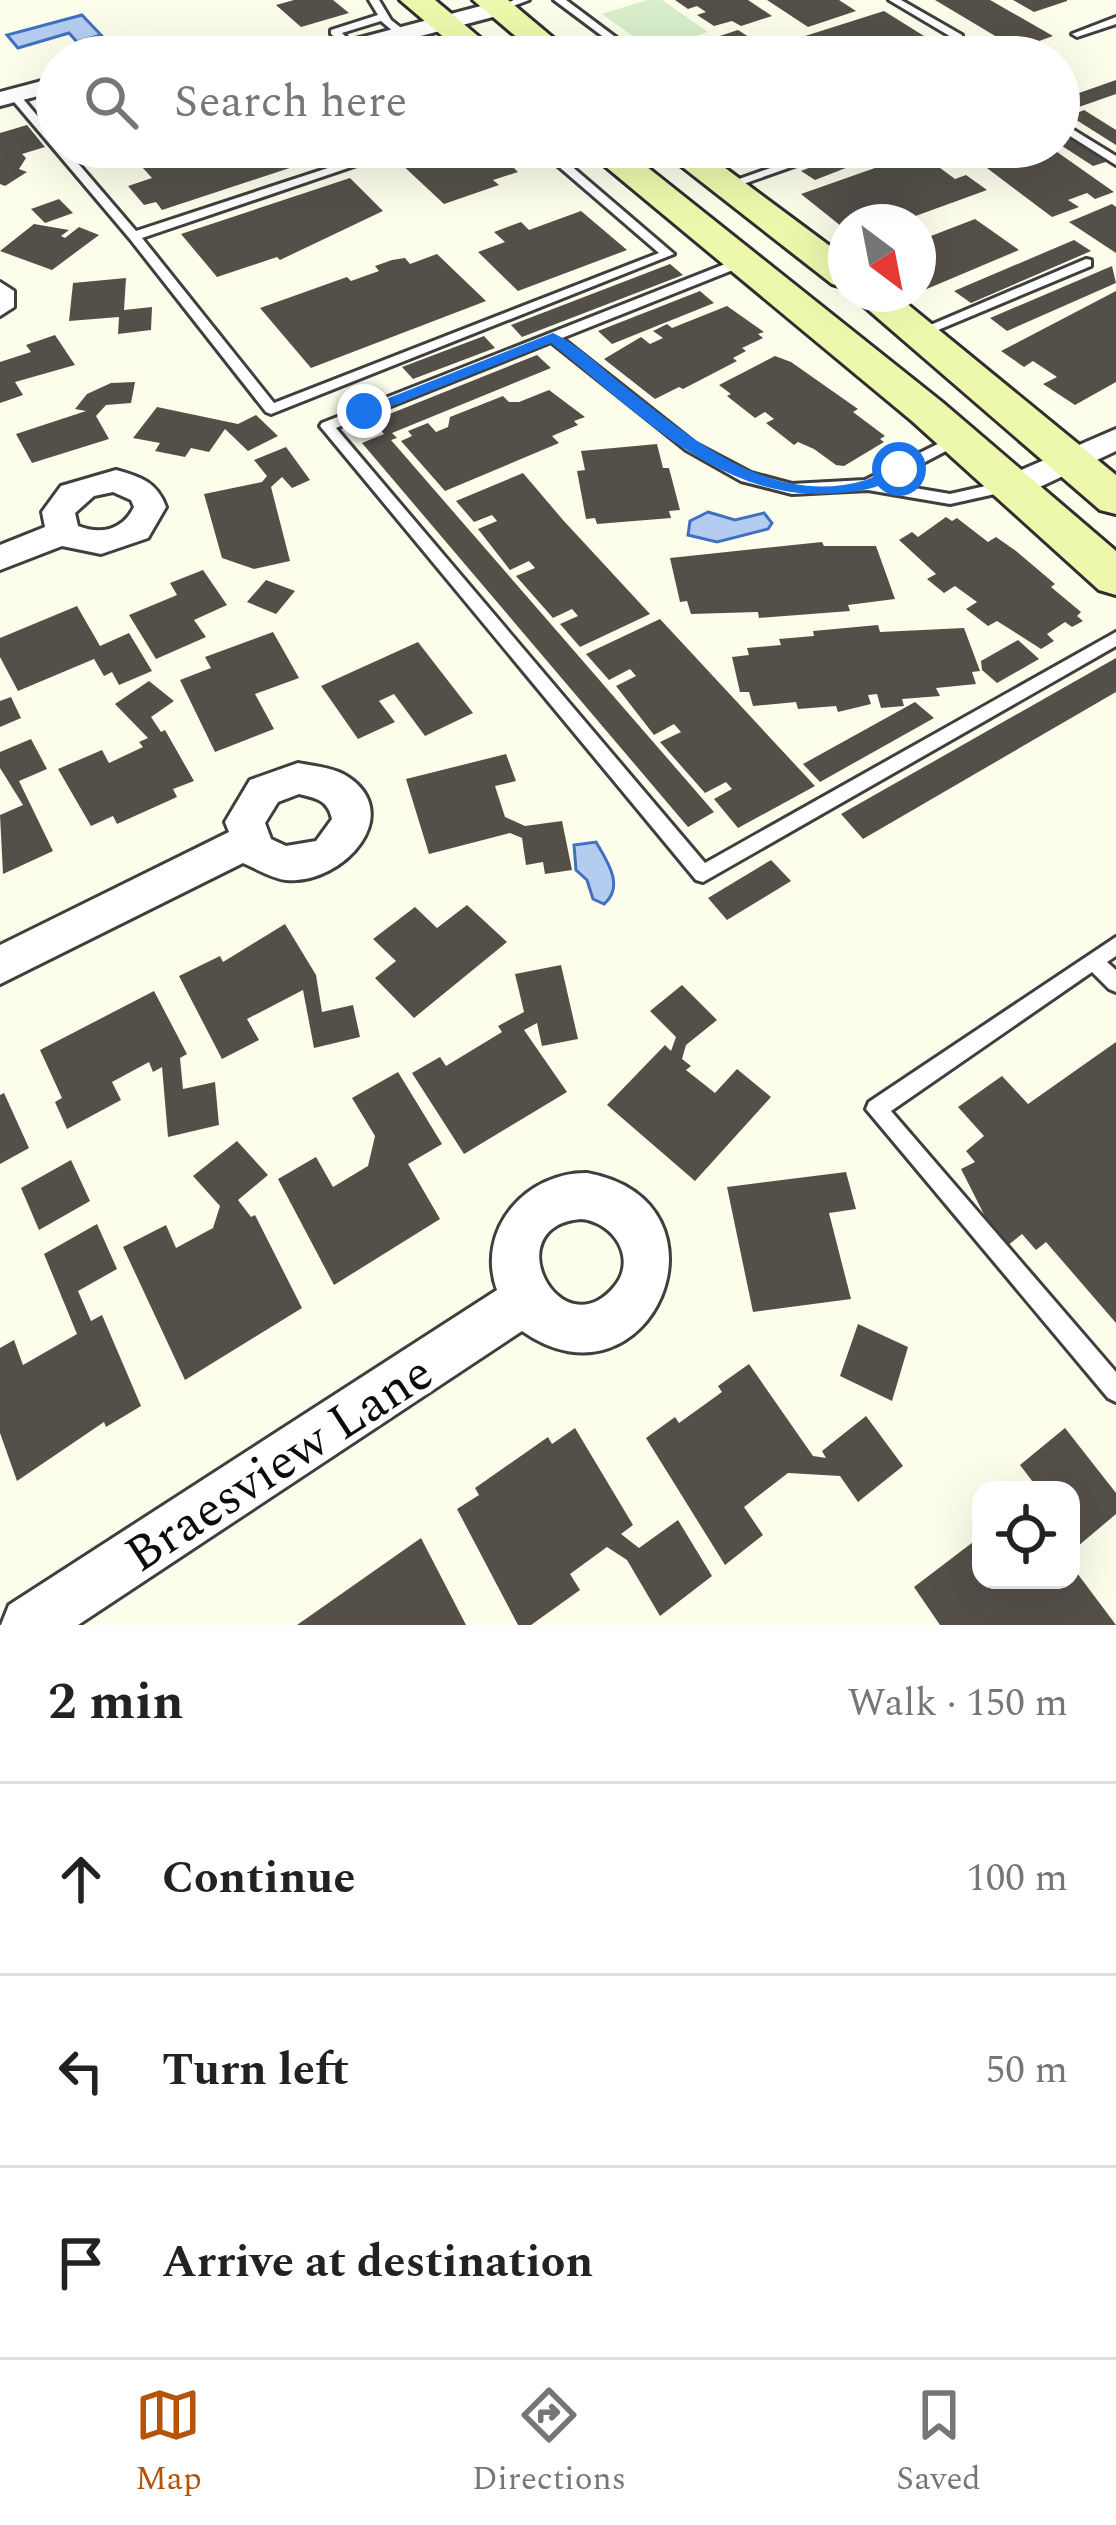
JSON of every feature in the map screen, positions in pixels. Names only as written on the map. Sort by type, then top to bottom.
[{"type":"main road","points":[[416,0],[461,36]]},
{"type":"main road","points":[[504,3],[538,36]]},
{"type":"main road","points":[[627,168],[853,345],[1116,578]]},
{"type":"main road","points":[[705,168],[828,263]]},
{"type":"main road","points":[[710,234],[763,214]]},
{"type":"main road","points":[[894,312],[1116,499]]},
{"type":"street","points":[[405,36],[504,3]]},
{"type":"street","points":[[0,291],[0,307]]},
{"type":"street","points":[[1016,485],[1116,439]]},
{"type":"street","points":[[0,558],[62,533]]},
{"type":"street","points":[[0,965],[249,841]]},
{"type":"street","name":"Braesview Lane","points":[[29,1625],[526,1299]]},
{"type":"lane","points":[[374,0],[405,36]]},
{"type":"lane","points":[[559,0],[608,36]]},
{"type":"lane","points":[[894,0],[955,36]]},
{"type":"lane","points":[[339,36],[335,32],[384,17]]},
{"type":"lane","points":[[1077,34],[1116,20]]},
{"type":"lane","points":[[7,97],[36,125]]},
{"type":"lane","points":[[1080,138],[1116,161]]},
{"type":"lane","points":[[77,168],[272,409],[668,254],[567,168]]},
{"type":"lane","points":[[134,236],[340,168]]},
{"type":"lane","points":[[725,186],[779,168]]},
{"type":"lane","points":[[743,261],[326,426],[703,874],[1116,638]]},
{"type":"lane","points":[[921,332],[1086,263]]},
{"type":"lane","points":[[553,338],[691,447],[746,477],[791,489],[868,485],[950,499],[1016,485]]},
{"type":"lane","points":[[868,485],[960,438]]},
{"type":"lane","points":[[1116,945],[876,1109],[1116,1390]]},
{"type":"lane","points":[[1094,961],[1116,983]]},
{"type":"green space","points":[[662,0],[708,32],[633,36],[602,14]]},
{"type":"water","points":[[82,15],[101,35],[36,36],[36,43],[18,48],[7,35]]},
{"type":"water","points":[[708,512],[735,520],[764,513],[772,523],[768,529],[717,542],[688,535],[690,521]]},
{"type":"water","points":[[596,842],[614,881],[604,904],[593,899],[587,880],[576,870],[574,845]]},
{"type":"building","points":[[333,0],[349,13],[301,27],[276,5]]},
{"type":"building","points":[[675,0],[748,0],[772,16],[741,26],[732,21],[714,26],[697,15],[706,12],[697,6],[688,9]]},
{"type":"building","points":[[767,0],[839,0],[856,11],[808,27]]},
{"type":"building","points":[[935,0],[990,0],[1053,36],[995,36]]},
{"type":"building","points":[[1013,0],[1067,0],[1067,1],[1034,12]]},
{"type":"building","points":[[884,11],[924,36],[805,36]]},
{"type":"building","points":[[1116,80],[1116,94],[1080,107],[1080,93]]},
{"type":"building","points":[[1080,112],[1116,130],[1116,145],[1080,122]]},
{"type":"building","points":[[27,125],[36,136],[36,150],[22,154],[26,158],[19,169],[27,172],[5,186],[0,184],[0,133]]},
{"type":"building","points":[[1080,142],[1109,161],[1093,166],[1080,158]]},
{"type":"building","points":[[143,168],[289,168],[162,210],[156,202],[144,205],[128,186],[152,178]]},
{"type":"building","points":[[405,168],[514,168],[518,172],[493,180],[499,185],[444,204]]},
{"type":"building","points":[[808,168],[846,168],[815,180],[801,171]]},
{"type":"building","points":[[875,168],[940,168],[955,179],[966,175],[987,190],[936,209],[936,204],[828,204],[828,216],[801,194]]},
{"type":"building","points":[[987,168],[1080,168],[1114,192],[1095,199],[1087,193],[1068,200],[1079,207],[1052,217]]},
{"type":"building","points":[[350,178],[383,211],[280,260],[277,257],[217,277],[181,234]]},
{"type":"building","points":[[59,199],[73,213],[45,223],[31,209]]},
{"type":"building","points":[[1112,204],[1116,207],[1116,253],[1069,222]]},
{"type":"building","points":[[581,211],[627,250],[518,291],[478,252],[505,242],[494,232],[521,222],[529,230]]},
{"type":"building","points":[[975,219],[1019,250],[936,285],[936,234]]},
{"type":"building","points":[[34,224],[69,230],[61,236],[65,238],[79,227],[99,235],[52,270],[0,251]]},
{"type":"building","points":[[1074,240],[1091,251],[971,303],[954,291]]},
{"type":"building","points":[[437,254],[486,301],[311,368],[260,308],[347,277],[351,281],[379,271],[375,266],[392,260],[405,258],[410,264]]},
{"type":"building","points":[[670,264],[683,275],[522,337],[511,325]]},
{"type":"building","points":[[1112,266],[1116,283],[1007,331],[990,318]]},
{"type":"building","points":[[126,278],[124,310],[152,307],[151,330],[118,334],[119,317],[69,321],[73,283]]},
{"type":"building","points":[[700,291],[714,303],[612,344],[598,331]]},
{"type":"building","points":[[1116,291],[1116,382],[1075,405],[1043,384],[1057,377],[1033,361],[1024,367],[1001,351]]},
{"type":"building","points":[[727,306],[764,332],[758,334],[763,338],[742,348],[746,351],[733,358],[737,361],[683,389],[655,399],[604,359],[641,337],[650,344],[663,338],[653,331],[667,324],[672,328]]},
{"type":"building","points":[[55,335],[75,365],[15,382],[23,395],[0,403],[0,362],[31,352],[26,345]]},
{"type":"building","points":[[484,336],[495,348],[413,379],[402,367]]},
{"type":"building","points":[[537,355],[551,368],[392,433],[397,438],[391,440],[714,812],[688,827],[362,443],[384,434],[372,421]]},
{"type":"building","points":[[775,356],[858,409],[853,412],[885,436],[880,439],[884,442],[844,466],[836,465],[814,449],[798,442],[794,445],[766,423],[774,419],[765,412],[755,418],[719,385]]},
{"type":"building","points":[[135,382],[131,403],[106,405],[96,416],[109,439],[32,463],[16,434],[86,411],[75,409],[87,394],[111,383]]},
{"type":"building","points":[[549,390],[585,417],[574,421],[578,425],[552,436],[559,443],[445,491],[401,441],[412,436],[408,431],[428,423],[436,432],[448,427],[450,417],[503,396],[519,402]]},
{"type":"building","points":[[157,407],[238,424],[256,415],[278,436],[248,451],[225,429],[209,452],[191,448],[185,457],[155,451],[160,443],[133,438]]},
{"type":"building","points":[[657,444],[680,510],[669,511],[671,518],[597,524],[595,518],[586,519],[577,471],[585,470],[581,451]]},
{"type":"building","points":[[286,447],[310,480],[292,488],[282,477],[271,487],[290,561],[254,569],[222,558],[204,494],[262,482],[267,476],[254,460]]},
{"type":"building","points":[[523,473],[650,614],[580,647],[560,624],[578,616],[572,609],[553,618],[516,576],[535,568],[529,561],[510,570],[478,529],[497,521],[492,515],[474,522],[456,501]]},
{"type":"building","points":[[946,517],[957,518],[988,542],[996,537],[1016,551],[1055,584],[1051,587],[1081,612],[1077,616],[1083,621],[1072,627],[1065,622],[1047,634],[1054,641],[1041,649],[997,621],[988,626],[966,609],[977,602],[955,586],[944,593],[927,579],[936,574],[899,540],[912,532],[918,537]]},
{"type":"building","points":[[822,542],[824,546],[876,546],[895,599],[848,605],[850,611],[759,618],[758,612],[691,614],[687,601],[680,602],[670,558]]},
{"type":"building","points":[[203,570],[227,605],[194,620],[206,637],[156,659],[129,615],[177,595],[170,583]]},
{"type":"building","points":[[266,580],[295,591],[276,614],[247,602]]},
{"type":"building","points":[[77,606],[100,646],[129,633],[152,671],[119,685],[112,672],[104,676],[94,659],[18,691],[0,657],[0,638]]},
{"type":"building","points":[[660,619],[815,786],[738,828],[714,799],[732,789],[726,782],[705,793],[660,742],[681,732],[674,724],[654,735],[616,686],[636,676],[630,669],[609,680],[586,654]]},
{"type":"building","points":[[878,625],[880,632],[964,628],[980,671],[972,672],[976,684],[936,688],[940,696],[902,699],[904,706],[881,708],[877,694],[868,695],[871,704],[838,712],[836,706],[798,709],[796,702],[753,706],[749,692],[740,692],[732,657],[749,655],[747,648],[781,645],[779,639],[814,636],[813,631]]},
{"type":"building","points":[[273,632],[299,678],[255,694],[274,729],[215,752],[180,680],[211,668],[205,657]]},
{"type":"building","points":[[1018,640],[1039,659],[997,683],[982,670],[981,661]]},
{"type":"building","points":[[418,642],[473,713],[425,736],[394,694],[379,701],[395,722],[358,739],[321,686]]},
{"type":"building","points":[[1116,658],[1116,692],[863,839],[841,814]]},
{"type":"building","points":[[149,681],[174,701],[151,717],[161,732],[165,730],[194,781],[173,789],[177,797],[117,824],[113,816],[91,826],[58,769],[102,750],[109,763],[143,747],[139,742],[148,738],[115,704]]},
{"type":"building","points":[[11,697],[21,718],[0,727],[0,701]]},
{"type":"building","points":[[915,702],[934,718],[820,782],[803,764]]},
{"type":"building","points":[[31,739],[47,769],[19,781],[53,851],[3,874],[0,815],[23,805],[0,768],[0,752]]},
{"type":"building","points":[[506,754],[516,781],[495,786],[505,817],[525,826],[562,821],[572,870],[545,874],[543,862],[526,865],[522,838],[510,833],[429,854],[406,779]]},
{"type":"building","points":[[771,860],[791,881],[727,920],[708,898]]},
{"type":"building","points":[[467,905],[507,942],[414,1018],[375,978],[396,961],[373,939],[415,907],[437,928]]},
{"type":"building","points":[[285,924],[316,975],[322,1012],[353,1005],[360,1037],[314,1048],[303,990],[247,1019],[259,1040],[222,1059],[179,976],[220,956],[223,962]]},
{"type":"building","points":[[561,965],[578,1039],[542,1046],[537,1023],[524,1030],[567,1092],[464,1154],[412,1073],[440,1057],[446,1066],[502,1032],[498,1026],[524,1012],[515,974]]},
{"type":"building","points":[[682,985],[717,1020],[686,1045],[682,1059],[691,1066],[686,1070],[715,1093],[737,1069],[771,1097],[695,1181],[607,1105],[665,1045],[671,1051],[676,1037],[650,1011]]},
{"type":"building","points":[[154,991],[187,1054],[180,1058],[183,1089],[215,1082],[219,1125],[168,1137],[162,1067],[153,1072],[149,1062],[112,1082],[121,1100],[67,1129],[55,1102],[62,1098],[40,1050]]},
{"type":"building","points":[[1116,1042],[1116,1323],[1046,1242],[1036,1250],[1022,1234],[1002,1250],[961,1169],[975,1162],[966,1151],[984,1136],[958,1107],[1002,1076],[1028,1104]]},
{"type":"building","points":[[398,1072],[442,1144],[408,1164],[440,1219],[334,1285],[278,1179],[316,1157],[333,1187],[368,1166],[375,1136],[352,1098]]},
{"type":"building","points":[[4,1093],[29,1148],[0,1164],[0,1095]]},
{"type":"building","points":[[237,1141],[268,1175],[238,1200],[251,1217],[255,1215],[302,1308],[185,1380],[123,1247],[166,1225],[176,1248],[213,1228],[220,1206],[193,1176]]},
{"type":"building","points":[[71,1160],[90,1201],[39,1230],[21,1188]]},
{"type":"building","points":[[846,1172],[856,1209],[829,1213],[851,1299],[753,1312],[727,1187]]},
{"type":"building","points":[[97,1224],[117,1269],[78,1291],[91,1321],[102,1315],[141,1406],[106,1427],[104,1422],[17,1481],[0,1433],[0,1348],[14,1340],[23,1365],[77,1334],[44,1254]]},
{"type":"building","points":[[858,1324],[908,1347],[892,1401],[840,1376]]},
{"type":"building","points":[[749,1364],[813,1456],[826,1458],[822,1451],[866,1416],[903,1466],[858,1502],[840,1476],[788,1473],[744,1507],[763,1535],[725,1565],[646,1438],[675,1417],[679,1423],[722,1392],[718,1386]]},
{"type":"building","points":[[575,1428],[633,1525],[621,1534],[639,1548],[678,1520],[712,1576],[660,1616],[627,1560],[607,1547],[570,1574],[580,1590],[531,1625],[518,1625],[457,1509],[479,1495],[475,1488],[548,1437],[552,1444]]},
{"type":"building","points":[[1065,1428],[1116,1493],[1116,1514],[1080,1544],[1080,1481],[1032,1481],[1020,1465]]},
{"type":"building","points":[[421,1538],[466,1625],[297,1625]]},
{"type":"building","points":[[972,1543],[972,1589],[1080,1589],[1080,1577],[1116,1625],[940,1625],[914,1587]]},
{"type":"route","points":[[364,411],[553,338],[691,447],[746,477],[791,489],[828,489],[868,485],[899,469]]}]
